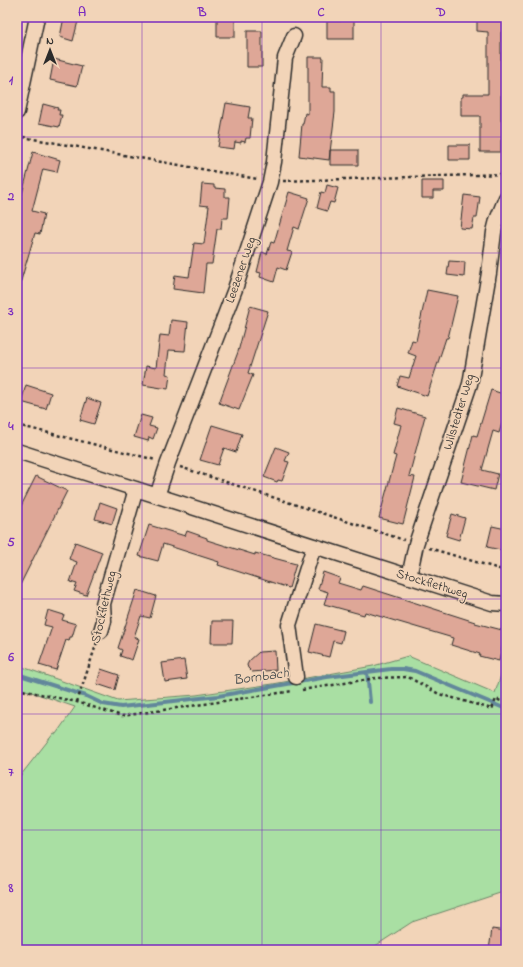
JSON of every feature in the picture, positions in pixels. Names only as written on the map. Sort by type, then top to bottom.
[{"type":"street","points":[[17,112],[37,17]]},
{"type":"street","name":"Leezener Weg","points":[[157,496],[168,462],[235,289],[270,182],[274,162],[285,58],[294,36]]},
{"type":"street","name":"Wilstedter Weg","points":[[409,577],[416,544],[470,384],[489,273],[494,232],[506,198]]},
{"type":"street","name":"Stockflethweg","points":[[17,451],[492,603],[506,604]]},
{"type":"street","name":"Stockflethweg","points":[[101,631],[104,621],[103,604],[136,489]]},
{"type":"street","points":[[296,677],[288,625],[314,546]]},
{"type":"path","points":[[17,136],[270,182],[506,174]]},
{"type":"path","points":[[17,425],[168,462],[416,544],[506,571]]},
{"type":"path","name":"Stockflethweg","points":[[77,702],[101,631]]},
{"type":"path","points":[[17,689],[77,702],[122,716],[376,678],[408,677],[439,694],[492,709],[496,699],[506,703]]},
{"type":"green space","points":[[408,656],[495,693],[506,660],[506,891],[412,922],[369,950],[17,950],[17,780],[54,733],[56,734],[75,707],[17,687],[17,665],[118,701],[196,695],[273,684],[373,666]]},
{"type":"building","points":[[64,17],[79,17],[73,41],[60,37]]},
{"type":"building","points":[[217,17],[235,17],[235,37],[217,37]]},
{"type":"building","points":[[341,17],[354,17],[354,39],[327,39],[327,21],[341,21]]},
{"type":"building","points":[[477,17],[501,17],[501,21],[504,21],[504,32],[501,32],[501,121],[503,121],[503,140],[501,140],[501,152],[480,152],[480,116],[461,116],[461,97],[463,97],[463,94],[488,94],[488,32],[477,31]]},
{"type":"building","points":[[247,31],[262,31],[262,67],[247,67]]},
{"type":"building","points":[[308,57],[323,57],[322,87],[331,87],[331,91],[335,91],[335,112],[329,160],[299,156],[302,124],[305,113],[308,114]]},
{"type":"building","points":[[54,59],[82,66],[77,86],[50,80]]},
{"type":"building","points":[[226,103],[250,107],[248,118],[252,118],[250,138],[246,138],[245,142],[235,142],[234,149],[218,147]]},
{"type":"building","points":[[43,104],[58,108],[57,110],[60,110],[59,115],[62,115],[59,127],[39,123]]},
{"type":"building","points":[[449,145],[470,145],[470,160],[449,160]]},
{"type":"building","points":[[330,150],[358,150],[358,165],[330,165]]},
{"type":"building","points":[[33,152],[60,160],[57,172],[43,169],[32,211],[44,214],[40,234],[35,233],[20,284],[17,283],[17,213]]},
{"type":"building","points":[[422,181],[444,181],[444,191],[433,191],[433,198],[422,198]]},
{"type":"building","points":[[202,184],[214,185],[214,188],[225,189],[225,197],[230,197],[228,218],[222,218],[221,229],[217,229],[212,264],[206,264],[203,293],[173,289],[175,275],[189,277],[194,243],[204,244],[209,206],[200,205]]},
{"type":"building","points":[[327,185],[338,188],[334,203],[330,202],[327,211],[317,208],[321,192],[325,193]]},
{"type":"building","points":[[289,192],[309,198],[299,229],[294,227],[287,251],[292,252],[286,270],[278,267],[274,282],[260,277],[261,273],[257,272],[262,252],[267,254],[271,242],[274,243]]},
{"type":"building","points":[[464,195],[480,197],[477,218],[474,218],[472,229],[460,228]]},
{"type":"building","points":[[449,261],[465,262],[464,277],[447,275]]},
{"type":"building","points":[[427,290],[458,296],[448,338],[446,338],[427,396],[397,386],[400,376],[409,378],[416,356],[408,353],[412,340],[416,341]]},
{"type":"building","points":[[250,306],[268,311],[248,373],[253,375],[239,410],[219,403],[238,352]]},
{"type":"building","points":[[171,320],[188,322],[185,351],[169,350],[166,374],[170,375],[168,389],[143,385],[146,366],[156,368],[160,335],[169,336]]},
{"type":"building","points":[[26,385],[51,393],[46,409],[21,402]]},
{"type":"building","points":[[491,390],[506,395],[506,410],[499,433],[493,431],[482,470],[498,474],[494,490],[461,482],[473,435],[477,436]]},
{"type":"building","points":[[87,398],[101,403],[94,424],[80,420]]},
{"type":"building","points":[[398,408],[425,416],[409,476],[415,477],[403,524],[379,518],[396,456],[393,455],[401,425],[394,423]]},
{"type":"building","points":[[141,415],[152,418],[149,426],[157,428],[153,439],[149,437],[148,441],[134,437]]},
{"type":"building","points":[[212,425],[242,434],[236,452],[224,448],[218,465],[200,460]]},
{"type":"building","points":[[276,447],[289,452],[285,461],[289,462],[282,481],[278,480],[277,482],[264,477]]},
{"type":"building","points":[[36,476],[67,491],[17,591],[17,514]]},
{"type":"building","points":[[100,502],[117,508],[112,524],[95,519]]},
{"type":"building","points":[[452,514],[465,518],[459,540],[446,536]]},
{"type":"building","points":[[149,525],[185,536],[187,531],[207,538],[207,540],[255,555],[255,553],[296,564],[289,588],[218,565],[219,562],[163,544],[158,561],[139,556]]},
{"type":"building","points":[[492,526],[506,529],[501,550],[487,547]]},
{"type":"building","points":[[75,542],[102,552],[86,595],[74,591],[77,584],[70,582],[77,562],[69,559]]},
{"type":"building","points":[[323,572],[340,578],[338,583],[361,590],[363,586],[475,623],[506,631],[499,661],[479,656],[480,654],[451,645],[453,638],[365,612],[364,615],[324,604],[328,592],[318,589]]},
{"type":"building","points":[[137,590],[156,596],[150,618],[141,616],[134,637],[139,639],[132,660],[120,656],[122,650],[118,648]]},
{"type":"building","points":[[48,610],[64,615],[62,620],[76,624],[72,637],[70,637],[69,641],[66,640],[56,670],[39,665],[52,627],[44,625]]},
{"type":"building","points":[[212,621],[233,621],[232,643],[211,643]]},
{"type":"building","points":[[316,624],[344,631],[341,643],[333,641],[329,657],[309,652]]},
{"type":"building","points":[[275,651],[276,670],[252,672],[248,668],[247,665],[249,661],[259,652]]},
{"type":"building","points":[[184,660],[187,679],[165,682],[162,663]]},
{"type":"building","points":[[101,669],[119,675],[115,690],[97,684]]},
{"type":"building","points":[[492,929],[506,931],[506,950],[489,950]]},
{"type":"waterway","name":"Bornbach","points":[[17,674],[86,696],[103,704],[121,707],[218,696],[327,677],[391,669],[403,669],[415,671],[506,709]]},
{"type":"waterway","points":[[367,672],[370,702]]}]
